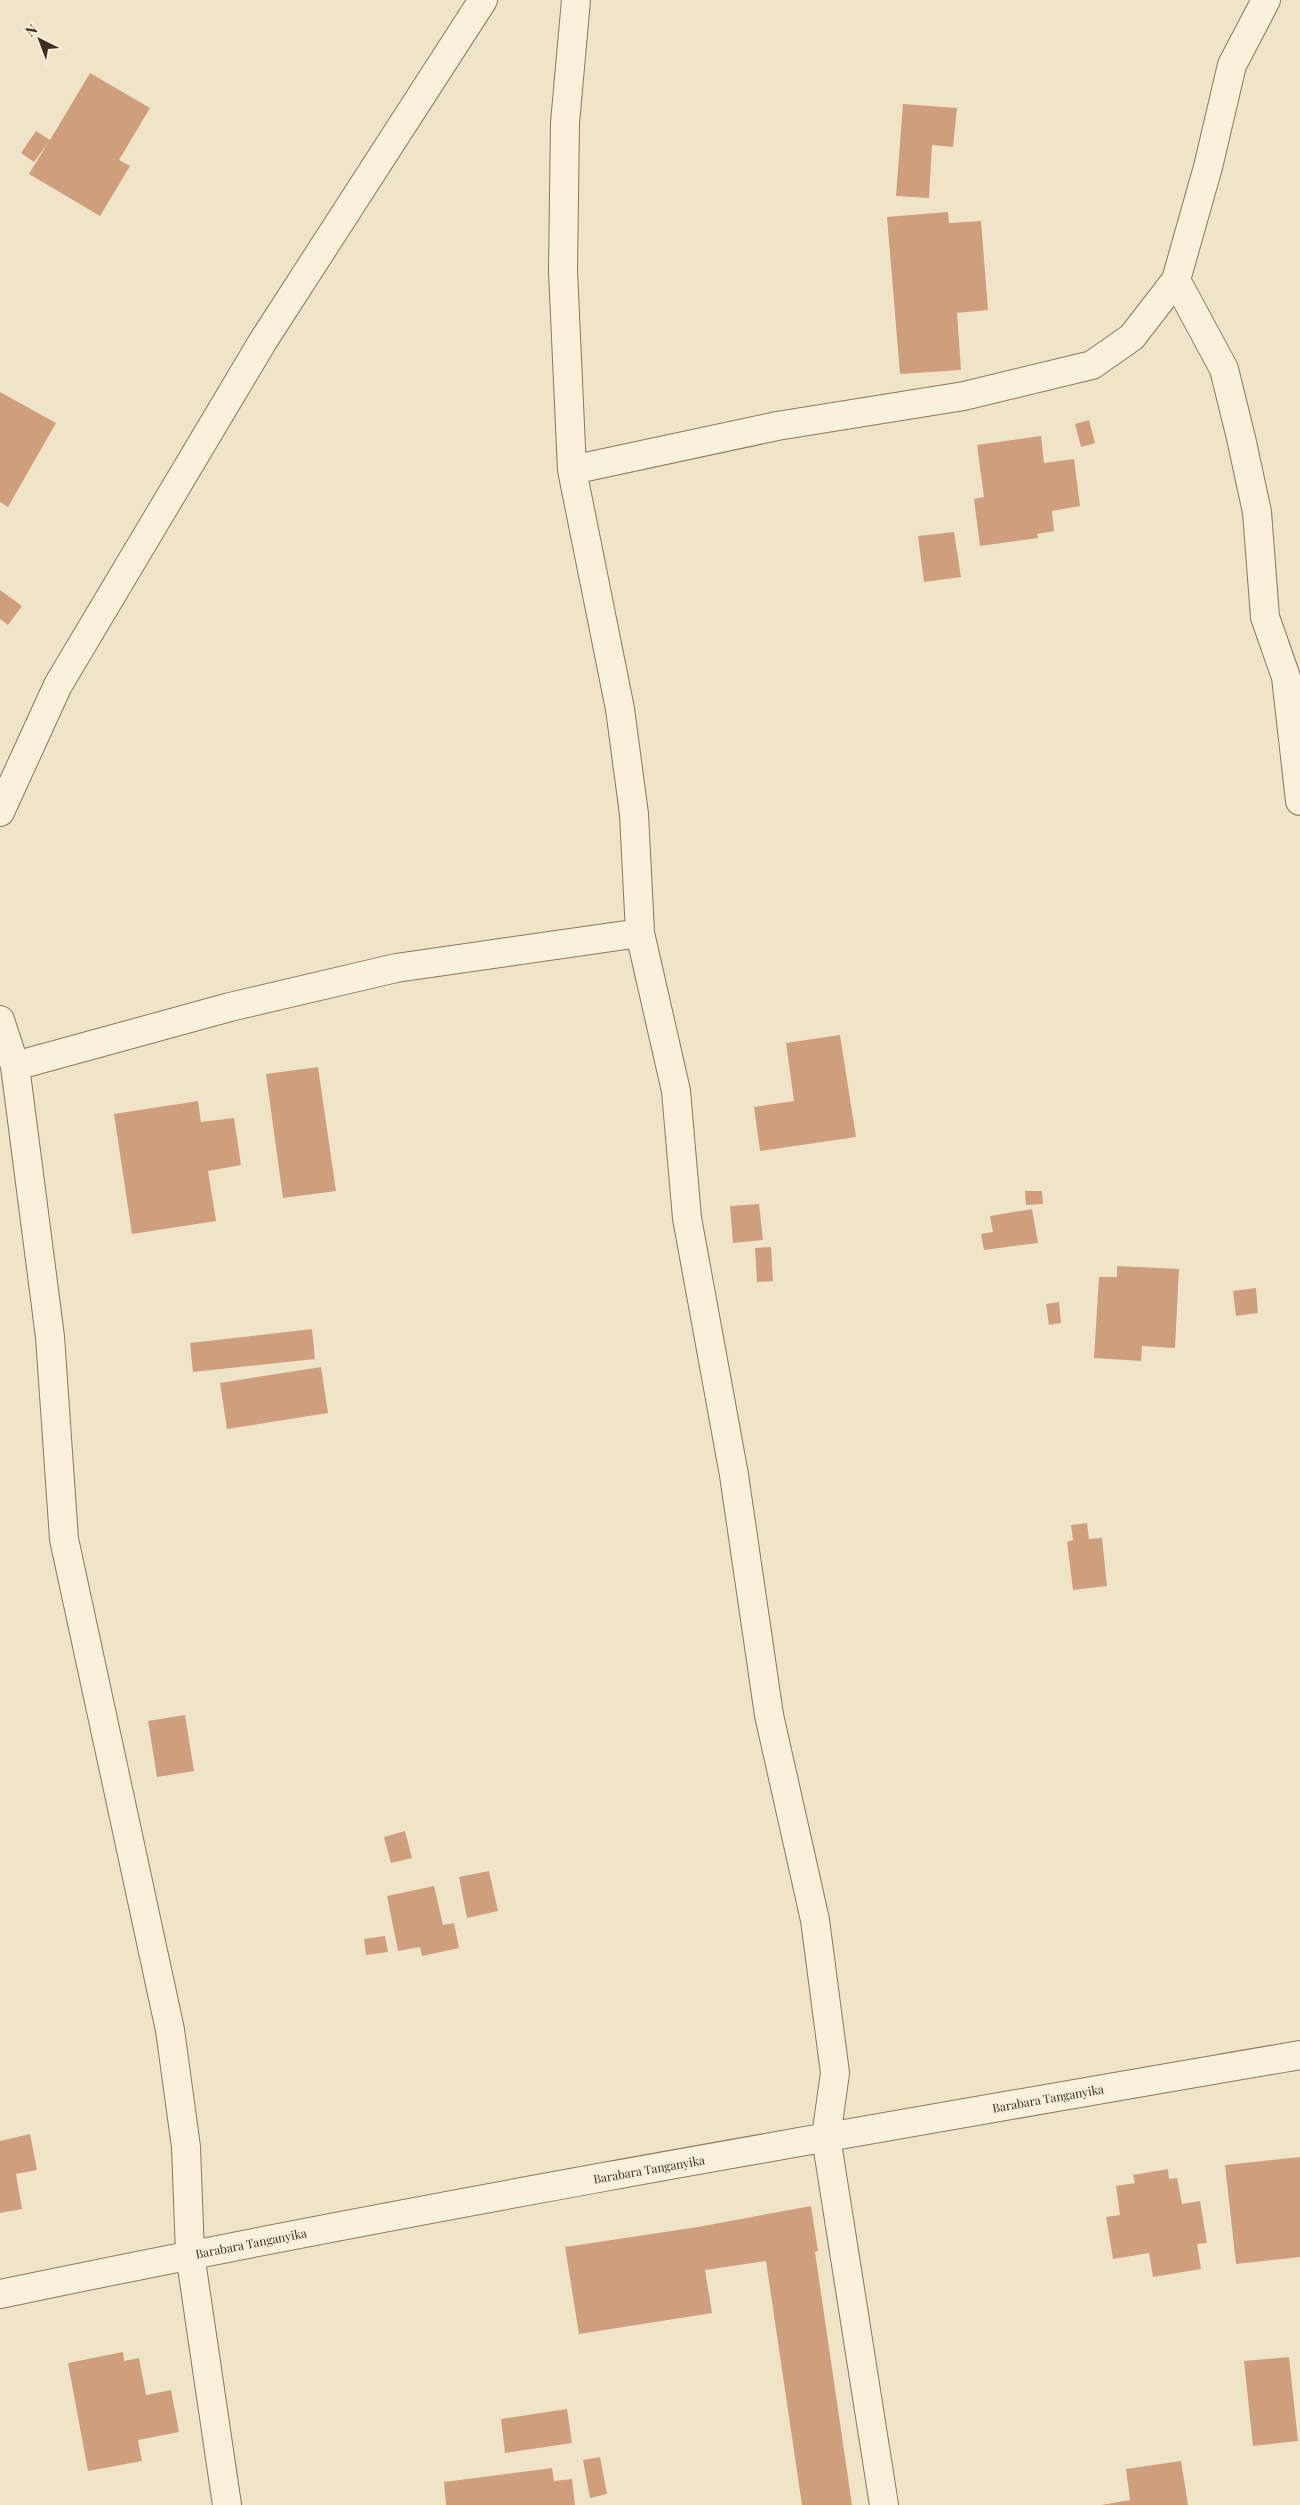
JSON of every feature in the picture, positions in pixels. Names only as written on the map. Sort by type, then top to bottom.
[{"type":"street","points":[[0,812],[58,685],[263,341],[483,0]]},
{"type":"street","points":[[576,0],[565,123],[563,270],[572,470],[620,709],[634,814],[640,933],[676,1091],[687,1218],[734,1474],[769,1715],[815,1920],[835,2073],[826,2137],[884,2505]]},
{"type":"street","points":[[572,470],[777,426],[964,396],[1092,365],[1132,337],[1176,280],[1208,168],[1232,65],[1266,0]]},
{"type":"street","points":[[1176,280],[1224,368],[1257,512],[1265,618],[1293,676],[1300,801]]},
{"type":"street","points":[[14,1066],[230,1008],[396,968],[640,933]]},
{"type":"street","points":[[0,1020],[14,1066],[50,1337],[64,1539],[170,2030],[186,2147],[190,2254],[226,2505]]},
{"type":"street","name":"Barabara Tanganyika","points":[[0,2294],[190,2254],[826,2137],[1300,2055]]},
{"type":"building","points":[[90,73],[150,108],[119,160],[130,166],[100,216],[29,174],[48,143],[34,162],[21,153],[36,131],[50,140]]},
{"type":"building","points":[[903,104],[957,108],[953,147],[932,145],[929,198],[896,196]]},
{"type":"building","points":[[948,212],[949,223],[981,221],[988,310],[957,313],[961,370],[900,374],[887,217]]},
{"type":"building","points":[[0,392],[56,423],[8,507],[0,502]]},
{"type":"building","points":[[1089,420],[1095,443],[1081,447],[1075,424]]},
{"type":"building","points":[[1041,436],[1044,463],[1074,459],[1080,506],[1052,511],[1054,531],[1037,534],[1038,538],[980,546],[974,499],[984,497],[977,445]]},
{"type":"building","points":[[954,532],[961,577],[924,582],[918,536]]},
{"type":"building","points":[[0,590],[22,606],[8,625],[0,619]]},
{"type":"building","points":[[840,1035],[856,1137],[760,1151],[754,1107],[794,1101],[786,1043]]},
{"type":"building","points":[[318,1067],[336,1191],[283,1198],[266,1074]]},
{"type":"building","points":[[198,1101],[201,1122],[234,1118],[241,1165],[208,1171],[216,1221],[132,1234],[114,1114]]},
{"type":"building","points":[[1025,1191],[1042,1191],[1043,1204],[1026,1205]]},
{"type":"building","points":[[759,1204],[763,1240],[733,1243],[730,1206]]},
{"type":"building","points":[[1032,1209],[1038,1243],[984,1250],[981,1234],[993,1232],[990,1216]]},
{"type":"building","points":[[771,1247],[773,1281],[757,1282],[755,1248]]},
{"type":"building","points":[[1117,1266],[1179,1269],[1175,1348],[1142,1346],[1141,1361],[1094,1358],[1099,1277],[1117,1277]]},
{"type":"building","points":[[1256,1288],[1258,1313],[1236,1316],[1233,1291]]},
{"type":"building","points":[[1059,1302],[1061,1323],[1049,1325],[1046,1304]]},
{"type":"building","points":[[312,1329],[315,1359],[193,1372],[190,1343]]},
{"type":"building","points":[[321,1367],[328,1413],[227,1429],[220,1383]]},
{"type":"building","points":[[1087,1523],[1089,1539],[1102,1538],[1107,1586],[1073,1590],[1067,1542],[1073,1540],[1071,1525]]},
{"type":"building","points":[[185,1715],[194,1771],[157,1777],[148,1721]]},
{"type":"building","points":[[405,1831],[412,1858],[391,1863],[384,1837]]},
{"type":"building","points":[[489,1871],[498,1911],[467,1918],[459,1877]]},
{"type":"building","points":[[434,1886],[443,1925],[454,1923],[459,1948],[422,1956],[420,1947],[398,1951],[387,1896]]},
{"type":"building","points":[[385,1936],[388,1952],[366,1955],[364,1939]]},
{"type":"building","points":[[30,2134],[37,2170],[16,2174],[22,2209],[0,2213],[0,2141]]},
{"type":"building","points":[[1300,2157],[1300,2257],[1236,2264],[1225,2165]]},
{"type":"building","points":[[1168,2169],[1169,2179],[1177,2178],[1182,2204],[1200,2201],[1207,2243],[1197,2244],[1201,2269],[1153,2277],[1149,2253],[1113,2259],[1106,2217],[1120,2215],[1116,2186],[1135,2183],[1133,2175]]},
{"type":"building","points":[[811,2206],[818,2251],[815,2252],[852,2505],[802,2505],[766,2261],[705,2270],[712,2313],[579,2334],[565,2247],[698,2227]]},
{"type":"building","points":[[123,2352],[124,2361],[139,2358],[146,2395],[171,2390],[179,2432],[138,2440],[142,2461],[88,2471],[68,2363]]},
{"type":"building","points":[[1289,2357],[1298,2441],[1253,2446],[1244,2361]]},
{"type":"building","points":[[567,2409],[572,2443],[505,2453],[501,2419]]},
{"type":"building","points":[[600,2457],[607,2494],[590,2498],[583,2460]]},
{"type":"building","points":[[1181,2461],[1188,2505],[1101,2505],[1130,2500],[1126,2469]]},
{"type":"building","points":[[552,2468],[554,2481],[572,2479],[575,2505],[446,2505],[444,2482]]}]
